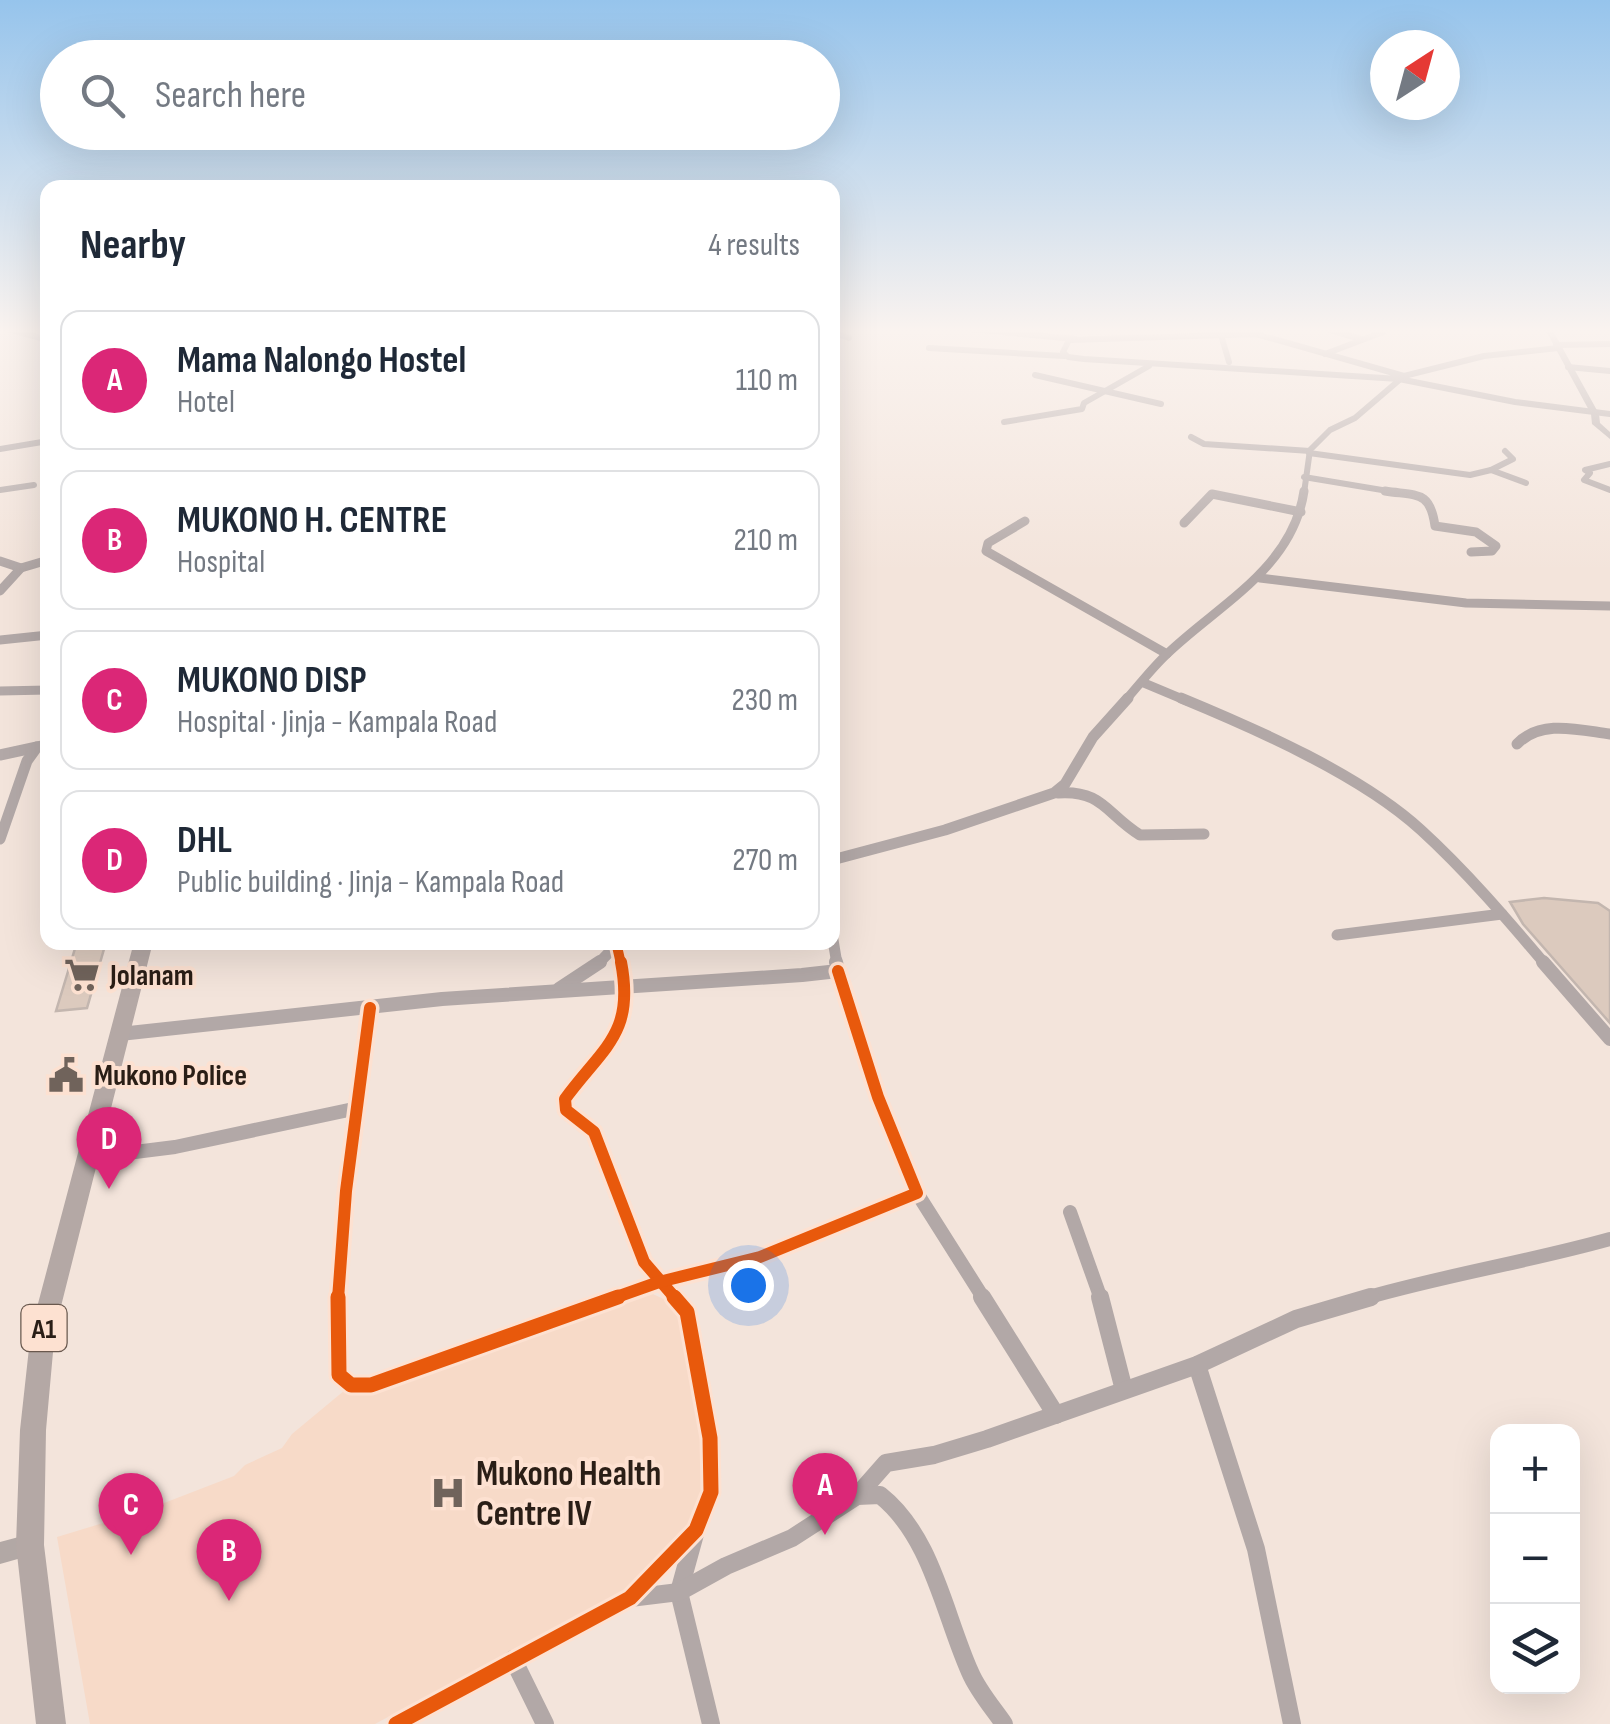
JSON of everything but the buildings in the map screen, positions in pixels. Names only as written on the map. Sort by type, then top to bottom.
[{"type":"highway","name":"A1","points":[[51,1724],[30,1545],[33,1430],[43,1330],[142,950]]},
{"type":"main road","points":[[0,1553],[30,1545]]},
{"type":"street","points":[[1004,422],[1079,409]]},
{"type":"street","points":[[1054,793],[1065,784],[1093,737],[1167,654],[1260,578],[1301,512],[1309,452],[1330,430],[1365,409]]},
{"type":"street","points":[[1570,409],[1610,414]]},
{"type":"street","points":[[1591,409],[1598,426],[1610,436]]},
{"type":"street","points":[[1191,437],[1204,444],[1309,452],[1470,475],[1513,460],[1505,451]]},
{"type":"street","points":[[0,449],[40,442]]},
{"type":"street","points":[[1610,464],[1585,470],[1590,472],[1584,480],[1610,490]]},
{"type":"street","points":[[1491,470],[1526,482]]},
{"type":"street","points":[[1304,477],[1426,498],[1432,504],[1435,526],[1479,532],[1490,537],[1496,546],[1492,551],[1470,552]]},
{"type":"street","points":[[0,490],[34,485]]},
{"type":"street","points":[[1184,523],[1212,494],[1301,512]]},
{"type":"street","points":[[1025,520],[988,543],[986,551],[1167,654]]},
{"type":"street","points":[[0,562],[21,568]]},
{"type":"street","points":[[0,591],[21,568],[40,562]]},
{"type":"street","points":[[1260,578],[1466,603],[1610,606]]},
{"type":"street","points":[[0,640],[40,636]]},
{"type":"street","points":[[1144,683],[1246,725],[1375,794],[1419,828],[1502,914],[1610,1039]]},
{"type":"street","points":[[0,691],[40,690]]},
{"type":"street","points":[[1517,744],[1529,732],[1552,729],[1610,734]]},
{"type":"street","points":[[0,755],[40,746]]},
{"type":"street","points":[[0,839],[27,761],[40,748]]},
{"type":"street","points":[[840,858],[946,830],[1054,793],[1082,792],[1101,798],[1140,836],[1204,834]]},
{"type":"street","points":[[1337,935],[1502,914]]},
{"type":"street","points":[[555,990],[595,968],[611,950]]},
{"type":"street","points":[[619,950],[628,988],[619,1031],[600,1062],[565,1098],[566,1110],[594,1132],[644,1262],[687,1312],[710,1438],[711,1492],[679,1592],[710,1724]]},
{"type":"street","points":[[835,950],[878,1096],[917,1193],[1056,1414]]},
{"type":"street","points":[[120,1034],[288,1013],[555,990],[838,972]]},
{"type":"street","points":[[370,1008],[338,1264],[336,1329],[339,1375],[344,1382],[370,1385],[659,1282],[760,1257],[917,1193]]},
{"type":"street","points":[[88,1158],[175,1148],[358,1108]]},
{"type":"street","points":[[1070,1212],[1101,1300],[1124,1390]]},
{"type":"street","points":[[630,1598],[679,1592],[726,1566],[792,1538],[857,1496],[886,1463],[934,1455],[1197,1365],[1296,1319],[1410,1284],[1524,1263],[1610,1239]]},
{"type":"street","points":[[1197,1365],[1256,1549],[1292,1723],[1284,1724]]},
{"type":"street","points":[[857,1496],[880,1495],[898,1509],[934,1576],[971,1676],[1004,1724]]},
{"type":"street","points":[[400,1723],[630,1598],[696,1530]]},
{"type":"street","points":[[514,1659],[544,1724]]},
{"type":"shaded area","name":"Mukono Health Centre IV","points":[[642,1289],[683,1308],[711,1472],[700,1522],[637,1583],[375,1724],[90,1724],[57,1537],[146,1510],[234,1476],[245,1465],[282,1448],[292,1434],[345,1390]]},
{"type":"cycle path","points":[[396,1724],[630,1598],[696,1530],[711,1492],[710,1438],[687,1312],[644,1262],[594,1132],[566,1110],[565,1099],[609,1048],[623,1019],[624,976],[618,950]]},
{"type":"cycle path","points":[[370,1008],[338,1283],[339,1375],[351,1385],[371,1385],[659,1282],[760,1257],[917,1193],[878,1097],[838,971]]},
{"type":"place","name":"Jolanam","points":[[82,975]]},
{"type":"place","name":"Mukono Police","points":[[66,1075]]},
{"type":"place","name":"DHL","points":[[109,1189]]},
{"type":"place","name":"Mukono Health Centre IV","points":[[448,1493]]},
{"type":"place","name":"Mama Nalongo Hostel","points":[[825,1535]]},
{"type":"place","name":"MUKONO DISP","points":[[131,1555]]},
{"type":"place","name":"MUKONO H. CENTRE","points":[[229,1601]]}]
